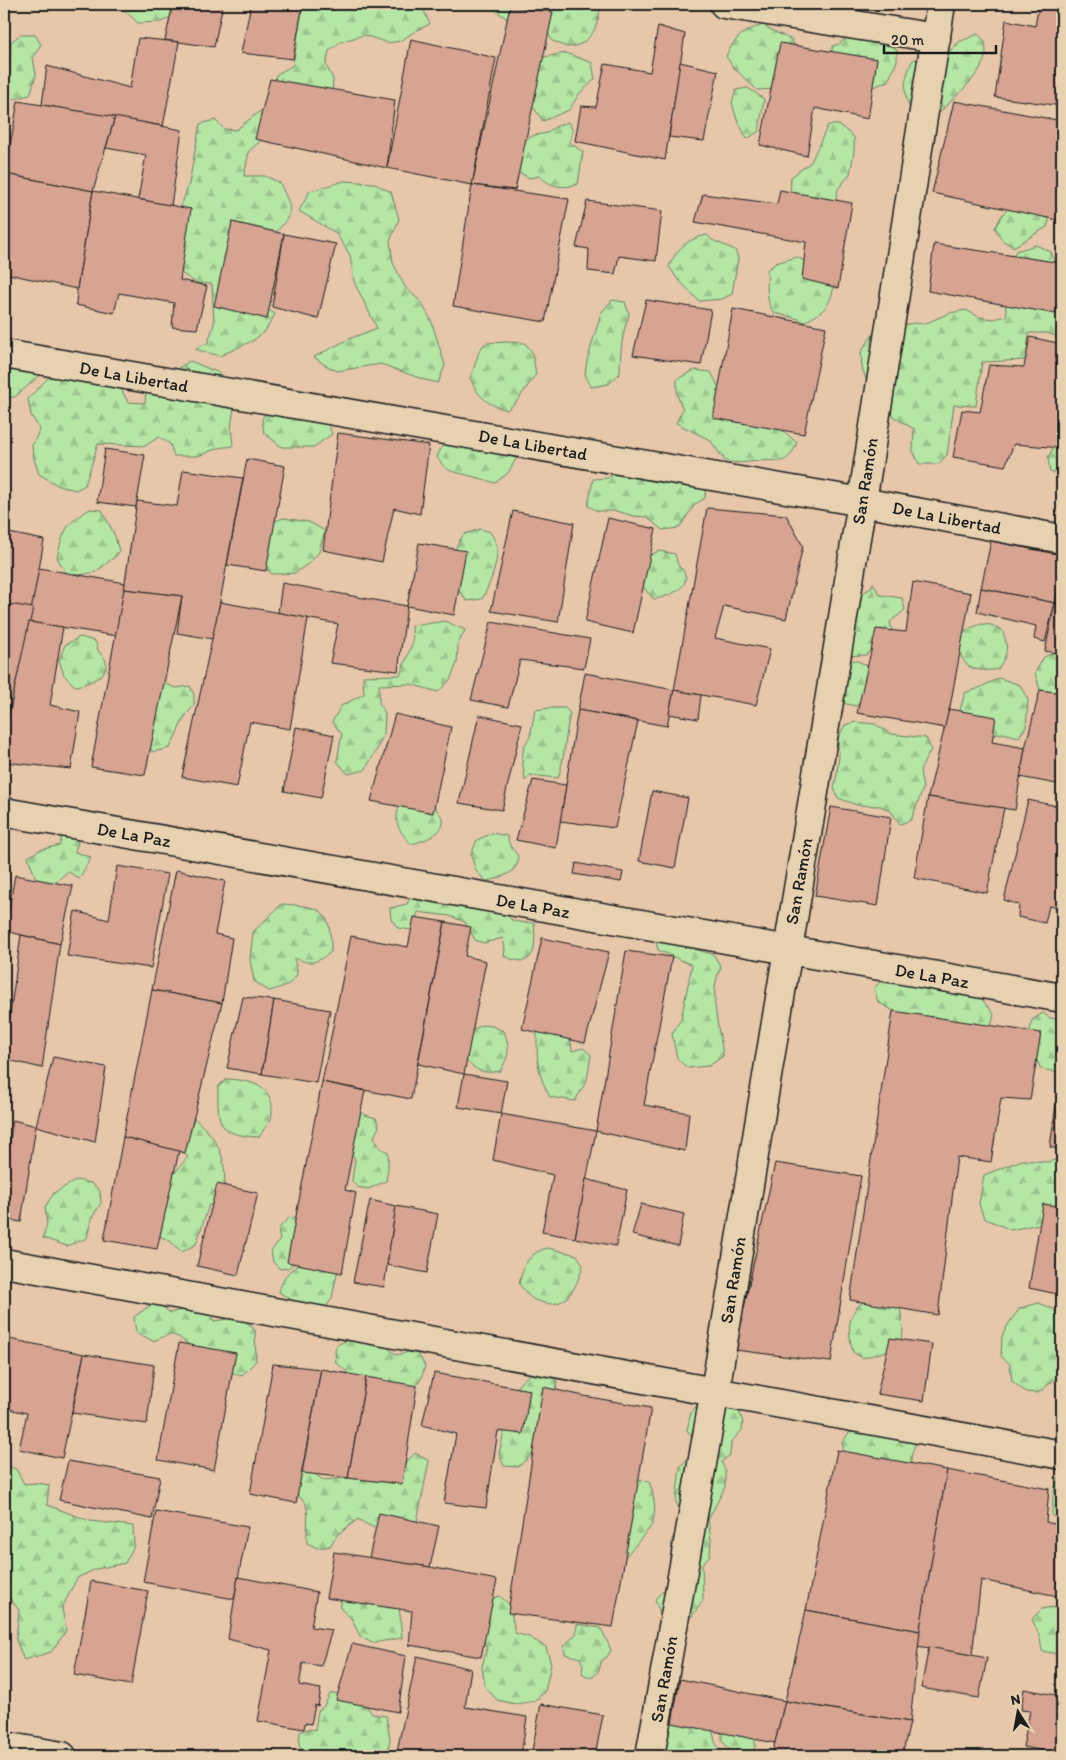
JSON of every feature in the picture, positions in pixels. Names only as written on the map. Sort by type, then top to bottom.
[{"type":"street","points":[[724,4],[936,38]]},
{"type":"street","name":"San Ramón","points":[[650,1756],[715,1391],[862,502],[941,4]]},
{"type":"street","name":"De La Libertad","points":[[4,354],[862,502],[1062,539]]},
{"type":"street","name":"De La Paz","points":[[4,812],[1062,998]]},
{"type":"street","points":[[4,1263],[1062,1455]]},
{"type":"street","points":[[4,1746],[62,1756]]},
{"type":"green space","points":[[118,4],[173,4],[171,17],[161,22],[138,23]]},
{"type":"green space","points":[[303,4],[421,4],[430,24],[400,41],[388,43],[364,35],[340,42],[329,51],[326,65],[333,79],[332,96],[272,98],[276,75],[293,65]]},
{"type":"green space","points":[[493,4],[600,4],[600,11],[596,26],[588,38],[575,46],[567,47],[552,41],[544,24],[516,25],[492,8]]},
{"type":"green space","points":[[764,25],[792,40],[795,48],[780,89],[757,90],[733,67],[726,56],[741,35],[751,29]]},
{"type":"green space","points":[[859,28],[880,37],[897,50],[897,61],[888,81],[871,88],[829,59],[833,46],[839,44]]},
{"type":"green space","points":[[978,34],[985,42],[986,54],[978,72],[966,86],[940,112],[911,111],[906,97],[905,86],[912,61],[930,53],[949,52],[959,42]]},
{"type":"green space","points":[[20,35],[35,35],[41,44],[33,58],[36,75],[30,95],[10,100],[6,130],[4,131],[4,79],[10,73],[11,42]]},
{"type":"green space","points":[[566,53],[592,63],[595,79],[579,94],[569,110],[543,121],[527,98],[539,58]]},
{"type":"green space","points":[[748,88],[764,99],[759,131],[747,139],[736,117],[732,102],[736,90]]},
{"type":"green space","points":[[263,109],[267,135],[249,151],[244,176],[265,176],[280,183],[290,209],[287,219],[276,232],[232,222],[231,285],[275,314],[266,330],[254,340],[220,356],[195,349],[208,343],[214,324],[212,284],[196,283],[177,270],[178,215],[189,184],[200,124],[215,120],[224,129],[236,130]]},
{"type":"green space","points":[[568,122],[573,131],[569,142],[583,152],[578,184],[557,186],[548,183],[539,176],[530,178],[513,170],[520,142],[535,135],[547,133],[555,127]]},
{"type":"green space","points":[[828,125],[839,125],[854,137],[854,152],[850,174],[838,189],[833,212],[790,204],[791,177],[811,162]]},
{"type":"green space","points":[[344,181],[373,183],[391,192],[399,219],[390,241],[393,263],[405,287],[421,302],[431,320],[445,365],[438,383],[381,364],[337,371],[314,357],[349,339],[377,328],[354,282],[350,255],[336,233],[299,211],[310,191]]},
{"type":"green space","points":[[1014,202],[1052,209],[1047,227],[1013,247],[1002,240],[995,228],[1002,215]]},
{"type":"green space","points":[[707,235],[712,240],[735,250],[738,258],[732,294],[722,299],[699,301],[676,277],[669,266],[684,245],[693,239]]},
{"type":"green space","points":[[1036,245],[1051,252],[1062,279],[1062,338],[1047,333],[1029,333],[1026,360],[982,362],[976,406],[954,405],[947,455],[938,464],[919,464],[913,451],[914,429],[894,417],[871,392],[862,368],[861,352],[877,329],[915,323],[924,324],[950,313],[966,310],[979,317],[993,319],[1007,316],[1002,284],[1016,251]]},
{"type":"green space","points":[[797,257],[813,266],[835,284],[831,298],[825,308],[804,322],[774,313],[769,303],[767,270],[776,263]]},
{"type":"green space","points":[[612,300],[625,302],[629,314],[622,343],[620,373],[609,384],[591,387],[585,374],[587,361],[601,313]]},
{"type":"green space","points":[[4,341],[30,345],[46,355],[40,375],[15,397],[4,397]]},
{"type":"green space","points":[[504,342],[525,343],[532,352],[536,374],[517,401],[507,410],[484,399],[470,378],[478,353],[483,345]]},
{"type":"green space","points":[[190,361],[217,372],[237,387],[231,428],[233,446],[218,448],[198,456],[174,456],[170,444],[159,437],[145,446],[98,444],[85,485],[76,490],[59,486],[39,474],[32,446],[40,429],[31,415],[28,399],[48,378],[63,373],[116,380],[128,402],[145,403],[147,383],[166,376]]},
{"type":"green space","points":[[695,370],[711,372],[728,406],[764,414],[797,443],[789,456],[782,461],[766,460],[739,463],[725,461],[710,440],[676,423],[683,409],[677,395],[677,379]]},
{"type":"green space","points":[[271,406],[326,418],[332,434],[314,447],[282,447],[264,433],[262,419]]},
{"type":"green space","points":[[1062,435],[1062,475],[1050,472],[1048,457]]},
{"type":"green space","points":[[444,442],[520,452],[508,473],[495,483],[453,472],[446,468],[437,457]]},
{"type":"green space","points":[[622,468],[706,485],[705,498],[695,504],[679,528],[662,530],[647,517],[616,511],[598,511],[588,506],[593,479],[608,478]]},
{"type":"green space","points":[[90,509],[102,510],[115,536],[119,551],[117,555],[96,572],[69,577],[57,558],[61,541],[71,524]]},
{"type":"green space","points":[[283,518],[309,522],[325,531],[319,552],[308,564],[295,573],[272,574],[262,565],[273,522]]},
{"type":"green space","points":[[480,529],[490,532],[497,547],[495,567],[482,599],[467,601],[461,593],[449,587],[452,566],[455,551],[461,538],[465,534]]},
{"type":"green space","points":[[659,551],[675,554],[678,565],[685,573],[685,580],[683,585],[675,592],[654,599],[642,585],[641,577],[644,558]]},
{"type":"green space","points":[[873,583],[880,595],[902,598],[905,610],[890,622],[892,631],[866,655],[841,656],[858,596],[871,588]]},
{"type":"green space","points":[[445,621],[465,630],[458,644],[457,663],[450,680],[438,692],[410,684],[379,685],[379,703],[385,713],[384,733],[365,770],[348,774],[337,761],[342,734],[332,722],[341,706],[364,694],[363,676],[400,675],[413,642],[412,626]]},
{"type":"green space","points":[[981,624],[991,625],[1002,630],[1006,650],[1004,659],[998,669],[984,670],[970,667],[961,655],[960,640],[963,635],[966,631]]},
{"type":"green space","points":[[80,637],[95,641],[98,651],[106,660],[106,667],[104,672],[96,679],[75,686],[64,675],[59,660],[65,645]]},
{"type":"green space","points":[[1062,649],[1062,693],[1040,690],[1035,673],[1044,657]]},
{"type":"green space","points":[[848,660],[857,661],[869,666],[865,705],[856,706],[838,702]]},
{"type":"green space","points":[[999,678],[1020,685],[1028,700],[1026,727],[1019,737],[1003,733],[981,739],[962,717],[960,710],[965,693]]},
{"type":"green space","points":[[160,682],[176,688],[190,686],[194,695],[194,705],[184,718],[170,748],[153,752],[144,740]]},
{"type":"green space","points":[[565,708],[570,713],[558,778],[530,775],[525,781],[522,759],[524,746],[530,737],[535,710]]},
{"type":"green space","points":[[855,722],[875,724],[891,734],[926,738],[931,749],[920,770],[923,789],[911,820],[900,824],[891,811],[881,806],[857,805],[838,798],[834,788],[839,757],[838,738],[845,725]]},
{"type":"green space","points":[[432,798],[435,808],[443,819],[441,829],[432,836],[411,844],[398,825],[397,815],[401,802]]},
{"type":"green space","points":[[492,833],[507,836],[510,846],[517,855],[518,861],[517,865],[510,872],[486,881],[476,871],[471,855],[477,840]]},
{"type":"green space","points":[[62,834],[73,834],[78,842],[75,852],[91,857],[79,879],[68,871],[55,883],[36,879],[28,857],[40,850],[60,845]]},
{"type":"green space","points":[[411,895],[503,910],[513,920],[534,923],[535,941],[532,954],[528,959],[522,961],[504,956],[503,938],[484,943],[475,940],[465,922],[450,916],[418,912],[412,930],[398,928],[391,919],[390,908],[407,904]]},
{"type":"green space","points":[[282,904],[316,909],[322,913],[329,926],[331,952],[314,962],[306,962],[294,958],[297,970],[294,979],[287,985],[269,991],[254,981],[250,960],[253,932]]},
{"type":"green space","points":[[676,940],[697,950],[713,954],[721,967],[715,988],[715,1000],[723,1056],[709,1066],[687,1068],[677,1058],[672,1034],[681,1019],[692,965],[658,950],[656,941]]},
{"type":"green space","points":[[886,976],[922,983],[929,990],[979,996],[994,1014],[989,1035],[919,1025],[878,1002],[874,988]]},
{"type":"green space","points":[[1043,1013],[1050,1018],[1062,1020],[1062,1070],[1057,1072],[1041,1069],[1028,1042],[1032,1020]]},
{"type":"green space","points":[[483,1025],[492,1026],[504,1031],[508,1051],[500,1071],[487,1072],[478,1070],[461,1055],[468,1032]]},
{"type":"green space","points":[[537,1029],[570,1035],[572,1051],[583,1048],[591,1055],[587,1080],[575,1101],[550,1097],[545,1088],[538,1064]]},
{"type":"green space","points":[[226,1079],[250,1082],[268,1094],[271,1101],[272,1116],[259,1137],[234,1134],[222,1125],[218,1110],[218,1087]]},
{"type":"green space","points":[[357,1106],[365,1115],[376,1118],[379,1127],[374,1137],[380,1148],[388,1152],[386,1181],[368,1189],[357,1187],[352,1181],[355,1159],[346,1144]]},
{"type":"green space","points":[[189,1114],[216,1142],[223,1162],[225,1186],[224,1201],[209,1205],[196,1244],[182,1252],[170,1241],[153,1233],[168,1181],[188,1157],[176,1142]]},
{"type":"green space","points":[[1062,1158],[1062,1219],[1011,1230],[984,1218],[979,1204],[984,1175],[1022,1160],[1048,1162]]},
{"type":"green space","points":[[77,1180],[91,1183],[100,1191],[101,1203],[91,1219],[87,1238],[67,1246],[43,1238],[47,1224],[45,1207],[54,1193]]},
{"type":"green space","points":[[290,1217],[302,1220],[304,1255],[288,1268],[280,1269],[273,1262],[271,1251],[280,1240],[278,1229]]},
{"type":"green space","points":[[547,1248],[577,1255],[583,1265],[571,1293],[560,1302],[553,1304],[533,1299],[519,1284],[527,1261],[535,1253]]},
{"type":"green space","points":[[312,1257],[338,1268],[332,1298],[324,1310],[308,1311],[279,1292],[287,1274]]},
{"type":"green space","points":[[156,1301],[170,1313],[192,1307],[205,1307],[214,1321],[241,1317],[255,1330],[256,1361],[241,1376],[222,1368],[212,1349],[197,1352],[179,1337],[170,1334],[153,1341],[136,1332],[134,1317]]},
{"type":"green space","points":[[863,1302],[899,1305],[903,1329],[899,1343],[886,1351],[863,1358],[853,1352],[849,1331],[851,1318],[857,1307]]},
{"type":"green space","points":[[1039,1303],[1053,1309],[1062,1319],[1062,1365],[1055,1379],[1038,1393],[1026,1392],[1012,1381],[1010,1364],[1001,1356],[1002,1336],[1009,1323],[1020,1308]]},
{"type":"green space","points":[[350,1339],[377,1339],[397,1355],[408,1352],[418,1354],[425,1366],[421,1379],[411,1394],[355,1381],[336,1363],[335,1351],[337,1345]]},
{"type":"green space","points":[[536,1370],[551,1371],[557,1382],[554,1402],[533,1454],[518,1467],[504,1466],[499,1454],[509,1419],[507,1399],[523,1380]]},
{"type":"green space","points":[[701,1400],[737,1406],[743,1422],[742,1430],[731,1442],[730,1455],[721,1462],[725,1470],[725,1487],[708,1520],[711,1540],[710,1555],[702,1564],[703,1600],[692,1616],[662,1618],[655,1599],[672,1582],[676,1558],[672,1549],[672,1539],[681,1526],[681,1512],[676,1502],[680,1467],[691,1454],[695,1442],[687,1430],[691,1413]]},
{"type":"green space","points":[[866,1429],[916,1441],[911,1457],[911,1471],[846,1460],[842,1442],[849,1433]]},
{"type":"green space","points":[[415,1453],[429,1461],[416,1526],[386,1530],[374,1527],[358,1519],[337,1535],[330,1546],[317,1548],[307,1543],[308,1516],[306,1506],[305,1502],[292,1491],[294,1478],[308,1469],[323,1480],[348,1478],[402,1484],[405,1464]]},
{"type":"green space","points":[[4,1465],[16,1469],[24,1484],[49,1485],[47,1505],[90,1521],[133,1526],[134,1546],[125,1563],[96,1569],[77,1578],[62,1608],[66,1631],[51,1652],[24,1660],[16,1640],[19,1610],[8,1596],[4,1595]]},
{"type":"green space","points":[[1062,1473],[1062,1520],[1052,1516],[1056,1483]]},
{"type":"green space","points":[[629,1476],[649,1482],[655,1508],[651,1526],[625,1557]]},
{"type":"green space","points":[[344,1590],[398,1594],[402,1638],[372,1643],[360,1636],[351,1618],[340,1608]]},
{"type":"green space","points":[[500,1596],[510,1605],[515,1633],[529,1637],[546,1647],[551,1664],[545,1691],[535,1701],[516,1704],[497,1700],[485,1686],[482,1667],[487,1648],[474,1622],[478,1602]]},
{"type":"green space","points":[[1052,1607],[1062,1609],[1062,1663],[1057,1654],[1042,1651],[1040,1637],[1032,1619],[1042,1609]]},
{"type":"green space","points":[[577,1624],[601,1628],[611,1650],[607,1657],[601,1661],[598,1672],[589,1677],[582,1673],[583,1665],[580,1658],[565,1654],[564,1646],[576,1634]]},
{"type":"green space","points":[[349,1692],[362,1699],[372,1714],[386,1716],[390,1739],[387,1756],[307,1756],[299,1746],[300,1732],[308,1729],[315,1730],[318,1711],[324,1706],[330,1694]]},
{"type":"green space","points":[[684,1711],[711,1722],[715,1742],[722,1754],[721,1756],[662,1756],[662,1718]]},
{"type":"green space","points":[[722,1719],[755,1727],[755,1747],[751,1756],[734,1756],[722,1740]]},
{"type":"building","points":[[173,4],[223,4],[214,47],[165,40]]},
{"type":"building","points":[[251,4],[303,4],[293,59],[241,53]]},
{"type":"building","points":[[1039,4],[1062,4],[1062,106],[995,97],[1006,20],[1035,26]]},
{"type":"building","points":[[510,6],[553,12],[515,190],[472,185]]},
{"type":"building","points":[[658,26],[685,34],[665,160],[575,141],[581,106],[596,107],[605,64],[650,72]]},
{"type":"building","points":[[138,38],[179,42],[163,126],[42,105],[47,66],[130,88]]},
{"type":"building","points":[[411,39],[496,58],[472,185],[387,168]]},
{"type":"building","points":[[780,43],[877,59],[868,119],[815,108],[807,156],[760,145]]},
{"type":"building","points":[[680,62],[718,71],[704,141],[669,137]]},
{"type":"building","points":[[270,79],[395,100],[387,168],[255,139]]},
{"type":"building","points":[[18,101],[115,117],[93,191],[5,174]]},
{"type":"building","points":[[954,101],[1062,121],[1062,221],[932,193]]},
{"type":"building","points":[[115,117],[182,130],[171,206],[138,199],[146,155],[106,148]]},
{"type":"building","points":[[5,174],[93,191],[77,289],[4,273]]},
{"type":"building","points":[[472,185],[569,199],[545,322],[453,306]]},
{"type":"building","points":[[780,190],[852,203],[838,288],[802,279],[806,242],[695,222],[703,194],[777,204]]},
{"type":"building","points":[[93,191],[191,209],[180,280],[207,286],[197,329],[172,327],[174,303],[119,293],[114,313],[76,305]]},
{"type":"building","points":[[587,201],[662,211],[656,261],[619,256],[615,274],[588,271],[589,249],[576,247]]},
{"type":"building","points":[[232,222],[284,234],[267,319],[214,306]]},
{"type":"building","points":[[284,234],[336,244],[318,319],[272,307]]},
{"type":"building","points":[[934,244],[1062,263],[1062,315],[928,291]]},
{"type":"building","points":[[646,300],[711,310],[701,365],[633,355]]},
{"type":"building","points":[[733,309],[826,327],[804,434],[713,418]]},
{"type":"building","points":[[1030,337],[1062,344],[1061,448],[1014,444],[1005,466],[953,457],[962,410],[980,412],[989,365],[1024,367]]},
{"type":"building","points":[[338,433],[429,445],[420,514],[394,508],[382,562],[323,550]]},
{"type":"building","points":[[105,449],[145,455],[136,507],[97,502]]},
{"type":"building","points":[[247,459],[285,466],[266,571],[227,565]]},
{"type":"building","points":[[183,470],[243,478],[213,639],[177,633],[182,596],[124,589],[137,501],[177,506]]},
{"type":"building","points":[[707,508],[786,515],[803,546],[786,619],[724,606],[715,638],[770,649],[756,705],[674,690]]},
{"type":"building","points":[[513,511],[574,523],[558,622],[491,611]]},
{"type":"building","points":[[608,518],[656,529],[633,633],[585,622]]},
{"type":"building","points":[[4,532],[44,540],[32,610],[4,604]]},
{"type":"building","points":[[991,541],[1062,555],[1062,569],[1055,603],[981,588]]},
{"type":"building","points":[[419,543],[466,551],[454,615],[407,606]]},
{"type":"building","points":[[39,568],[125,583],[117,636],[29,622]]},
{"type":"building","points":[[913,582],[971,593],[946,728],[857,713],[876,629],[906,632]]},
{"type":"building","points":[[282,583],[407,606],[398,671],[330,663],[338,624],[278,613]]},
{"type":"building","points":[[981,588],[1055,603],[1045,642],[1034,639],[1036,626],[977,612]]},
{"type":"building","points":[[124,589],[182,596],[145,775],[91,767]]},
{"type":"building","points":[[220,602],[308,618],[290,729],[250,722],[237,787],[182,777]]},
{"type":"building","points":[[4,603],[33,608],[4,737]]},
{"type":"building","points":[[1055,603],[1062,605],[1062,654],[1045,651]]},
{"type":"building","points":[[29,622],[63,627],[50,705],[80,712],[71,769],[4,762],[4,737]]},
{"type":"building","points":[[491,622],[590,639],[584,668],[520,660],[508,707],[471,700]]},
{"type":"building","points":[[585,673],[674,690],[667,726],[578,710]]},
{"type":"building","points":[[674,690],[701,695],[698,719],[669,714]]},
{"type":"building","points":[[1040,690],[1062,693],[1062,785],[1020,777],[1025,748]]},
{"type":"building","points":[[949,709],[996,717],[992,742],[1025,748],[1015,810],[928,797]]},
{"type":"building","points":[[578,710],[638,721],[615,828],[560,821]]},
{"type":"building","points":[[395,714],[451,727],[433,813],[371,801]]},
{"type":"building","points":[[479,715],[522,724],[502,810],[459,803]]},
{"type":"building","points":[[296,727],[334,735],[321,798],[284,791]]},
{"type":"building","points":[[533,780],[566,785],[556,848],[516,840]]},
{"type":"building","points":[[652,791],[688,798],[675,868],[639,861]]},
{"type":"building","points":[[928,797],[1004,808],[987,893],[914,878]]},
{"type":"building","points":[[1028,800],[1062,807],[1062,908],[1049,906],[1045,923],[1018,917],[1019,905],[1004,900]]},
{"type":"building","points":[[831,807],[891,817],[878,906],[815,896]]},
{"type":"building","points":[[576,863],[623,872],[621,882],[574,874]]},
{"type":"building","points":[[117,866],[168,874],[151,968],[67,956],[75,911],[109,920]]},
{"type":"building","points":[[176,870],[225,881],[215,934],[232,938],[222,1003],[152,990]]},
{"type":"building","points":[[15,875],[73,886],[60,944],[5,931]]},
{"type":"building","points":[[414,917],[445,922],[411,1099],[322,1082],[351,936],[408,947]]},
{"type":"building","points":[[445,922],[471,927],[465,956],[486,961],[464,1074],[418,1064]]},
{"type":"building","points":[[21,935],[60,944],[42,1068],[4,1059]]},
{"type":"building","points":[[542,938],[609,952],[585,1043],[522,1029]]},
{"type":"building","points":[[626,951],[672,957],[644,1105],[689,1113],[685,1151],[596,1131]]},
{"type":"building","points":[[152,990],[222,1003],[185,1153],[123,1137]]},
{"type":"building","points":[[243,997],[274,1000],[262,1074],[227,1068]]},
{"type":"building","points":[[274,1000],[330,1010],[316,1083],[262,1074]]},
{"type":"building","points":[[893,1011],[1041,1033],[1030,1100],[1001,1098],[991,1162],[957,1157],[938,1315],[850,1300]]},
{"type":"building","points":[[53,1057],[106,1067],[95,1142],[36,1126]]},
{"type":"building","points":[[464,1074],[507,1081],[501,1114],[458,1107]]},
{"type":"building","points":[[322,1082],[365,1091],[345,1190],[356,1193],[342,1273],[287,1262]]},
{"type":"building","points":[[1057,1097],[1062,1098],[1062,1150],[1050,1147]]},
{"type":"building","points":[[501,1114],[596,1131],[575,1238],[542,1232],[553,1175],[493,1160]]},
{"type":"building","points":[[13,1120],[36,1126],[21,1222],[4,1219],[4,1173]]},
{"type":"building","points":[[123,1137],[179,1151],[157,1249],[104,1240]]},
{"type":"building","points":[[775,1163],[861,1176],[831,1362],[735,1350]]},
{"type":"building","points":[[586,1179],[627,1190],[616,1246],[575,1238]]},
{"type":"building","points":[[217,1184],[258,1193],[238,1275],[197,1266]]},
{"type":"building","points":[[370,1200],[396,1206],[384,1287],[353,1282]]},
{"type":"building","points":[[641,1204],[684,1214],[678,1246],[632,1235]]},
{"type":"building","points":[[1043,1204],[1062,1207],[1062,1295],[1029,1288]]},
{"type":"building","points":[[396,1206],[438,1214],[427,1273],[387,1265]]},
{"type":"building","points":[[4,1338],[84,1354],[62,1458],[19,1449],[27,1413],[4,1408]]},
{"type":"building","points":[[890,1338],[932,1344],[924,1401],[877,1394]]},
{"type":"building","points":[[179,1343],[236,1353],[214,1470],[158,1460]]},
{"type":"building","points":[[84,1354],[154,1365],[147,1424],[72,1413]]},
{"type":"building","points":[[273,1364],[321,1369],[296,1503],[250,1494]]},
{"type":"building","points":[[321,1369],[366,1377],[348,1478],[302,1473]]},
{"type":"building","points":[[434,1373],[530,1390],[523,1434],[498,1431],[486,1508],[444,1503],[456,1434],[422,1425]]},
{"type":"building","points":[[366,1377],[417,1386],[402,1484],[348,1478]]},
{"type":"building","points":[[543,1387],[651,1408],[613,1627],[508,1613]]},
{"type":"building","points":[[837,1450],[947,1470],[920,1631],[806,1610]]},
{"type":"building","points":[[68,1461],[160,1477],[152,1519],[59,1500]]},
{"type":"building","points":[[947,1470],[1049,1489],[1046,1522],[1062,1526],[1062,1597],[981,1580],[972,1655],[917,1646]]},
{"type":"building","points":[[156,1511],[248,1527],[234,1599],[143,1582]]},
{"type":"building","points":[[379,1513],[439,1526],[430,1567],[369,1558]]},
{"type":"building","points":[[334,1552],[497,1580],[481,1657],[409,1645],[412,1611],[326,1598]]},
{"type":"building","points":[[238,1577],[317,1592],[311,1627],[332,1630],[321,1666],[303,1663],[299,1685],[321,1689],[318,1706],[315,1705],[311,1724],[305,1723],[304,1729],[258,1721],[271,1650],[228,1639]]},
{"type":"building","points":[[91,1581],[148,1591],[131,1685],[74,1675]]},
{"type":"building","points":[[806,1610],[920,1631],[910,1722],[785,1701]]},
{"type":"building","points":[[352,1644],[406,1656],[398,1712],[336,1700]]},
{"type":"building","points":[[929,1647],[987,1658],[979,1698],[921,1688]]},
{"type":"building","points":[[417,1656],[471,1669],[465,1707],[527,1717],[521,1756],[396,1756]]},
{"type":"building","points":[[680,1679],[785,1701],[775,1743],[672,1723]]},
{"type":"building","points":[[1024,1689],[1062,1696],[1062,1754],[1023,1747],[1030,1711],[1021,1710]]},
{"type":"building","points":[[785,1701],[910,1722],[902,1756],[772,1755]]},
{"type":"building","points":[[541,1704],[603,1715],[595,1756],[531,1756]]}]
